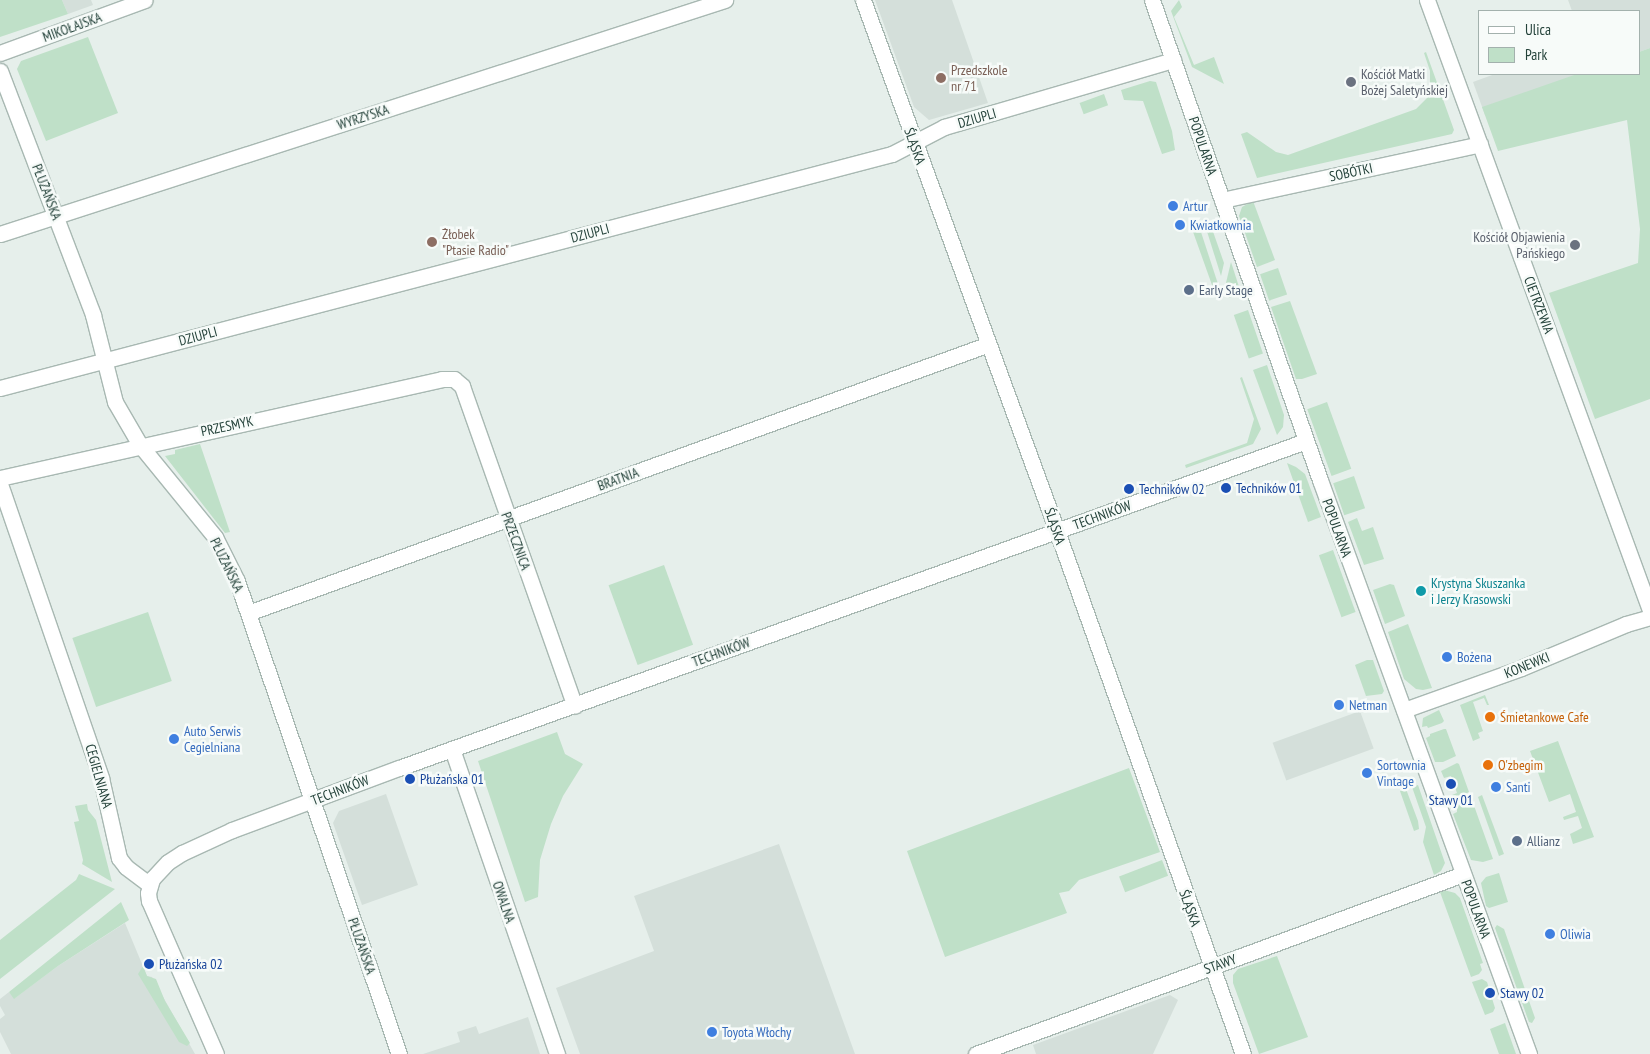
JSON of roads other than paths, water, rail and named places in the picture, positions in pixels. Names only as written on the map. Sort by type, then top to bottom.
[{"type":"street","name":"MIKOŁAJSKA","points":[[0,54],[145,0]]},
{"type":"street","name":"WYRZYSKA","points":[[0,234],[726,0]]},
{"type":"street","name":"ŚLĄSKA","points":[[863,0],[1057,531],[1243,1054]]},
{"type":"street","name":"POPULARNA","points":[[1152,0],[1306,441],[1529,1054]]},
{"type":"street","name":"CIETRZEWIA","points":[[1427,0],[1650,610]]},
{"type":"street","name":"DZIUPLI","points":[[0,388],[892,154],[944,127],[1173,60]]},
{"type":"street","name":"PŁUŻAŃSKA","points":[[0,72],[93,315],[115,402],[140,445],[215,537],[226,556],[248,613],[399,1054]]},
{"type":"street","name":"SOBÓTKI","points":[[1222,200],[1480,144]]},
{"type":"street","name":"BRATNIA","points":[[248,613],[989,344]]},
{"type":"street","name":"PRZESMYK","points":[[0,478],[442,378],[454,379]]},
{"type":"street","name":"PRZECZNICA","points":[[454,379],[462,386],[575,706]]},
{"type":"street","name":"TECHNIKÓW","points":[[150,885],[158,872],[168,862],[198,844],[312,800],[1306,441]]},
{"type":"street","name":"CEGIELNIANA","points":[[0,484],[101,778],[119,858],[126,868],[150,885]]},
{"type":"street","name":"KONEWKI","points":[[1404,710],[1521,668],[1626,624],[1650,617]]},
{"type":"street","name":"OWALNA","points":[[452,749],[557,1054]]},
{"type":"street","name":"STAWY","points":[[976,1054],[1463,874]]},
{"type":"street","points":[[150,885],[148,893],[151,907],[216,1054]]},
{"type":"place","name":"Przedszkole nr 71","points":[[941,78]]},
{"type":"place","name":"Kościół Matki Bożej Saletyńskiej","points":[[1351,82]]},
{"type":"place","name":"Artur","points":[[1173,206]]},
{"type":"place","name":"Kwiatkownia","points":[[1180,225]]},
{"type":"place","name":"Żłobek \"Ptasie Radio\"","points":[[432,242]]},
{"type":"place","name":"Kościół Objawienia Pańskiego","points":[[1575,245]]},
{"type":"place","name":"Early Stage","points":[[1189,290]]},
{"type":"place","name":"Techników 01","points":[[1226,488]]},
{"type":"place","name":"Techników 02","points":[[1129,489]]},
{"type":"place","name":"Krystyna Skuszanka i Jerzy Krasowski","points":[[1421,591]]},
{"type":"place","name":"Bożena","points":[[1447,657]]},
{"type":"place","name":"Netman","points":[[1339,705]]},
{"type":"place","name":"Śmietankowe Cafe","points":[[1490,717]]},
{"type":"place","name":"Auto Serwis Cegielniana","points":[[174,739]]},
{"type":"place","name":"O'zbegim","points":[[1488,765]]},
{"type":"place","name":"Sortownia Vintage","points":[[1367,773]]},
{"type":"place","name":"Płużańska 01","points":[[410,779]]},
{"type":"place","name":"Stawy 01","points":[[1451,784]]},
{"type":"place","name":"Santi","points":[[1496,787]]},
{"type":"place","name":"Allianz","points":[[1517,841]]},
{"type":"place","name":"Oliwia","points":[[1550,934]]},
{"type":"place","name":"Płużańska 02","points":[[149,964]]},
{"type":"place","name":"Stawy 02","points":[[1490,993]]},
{"type":"place","name":"Toyota Włochy","points":[[712,1032]]}]
